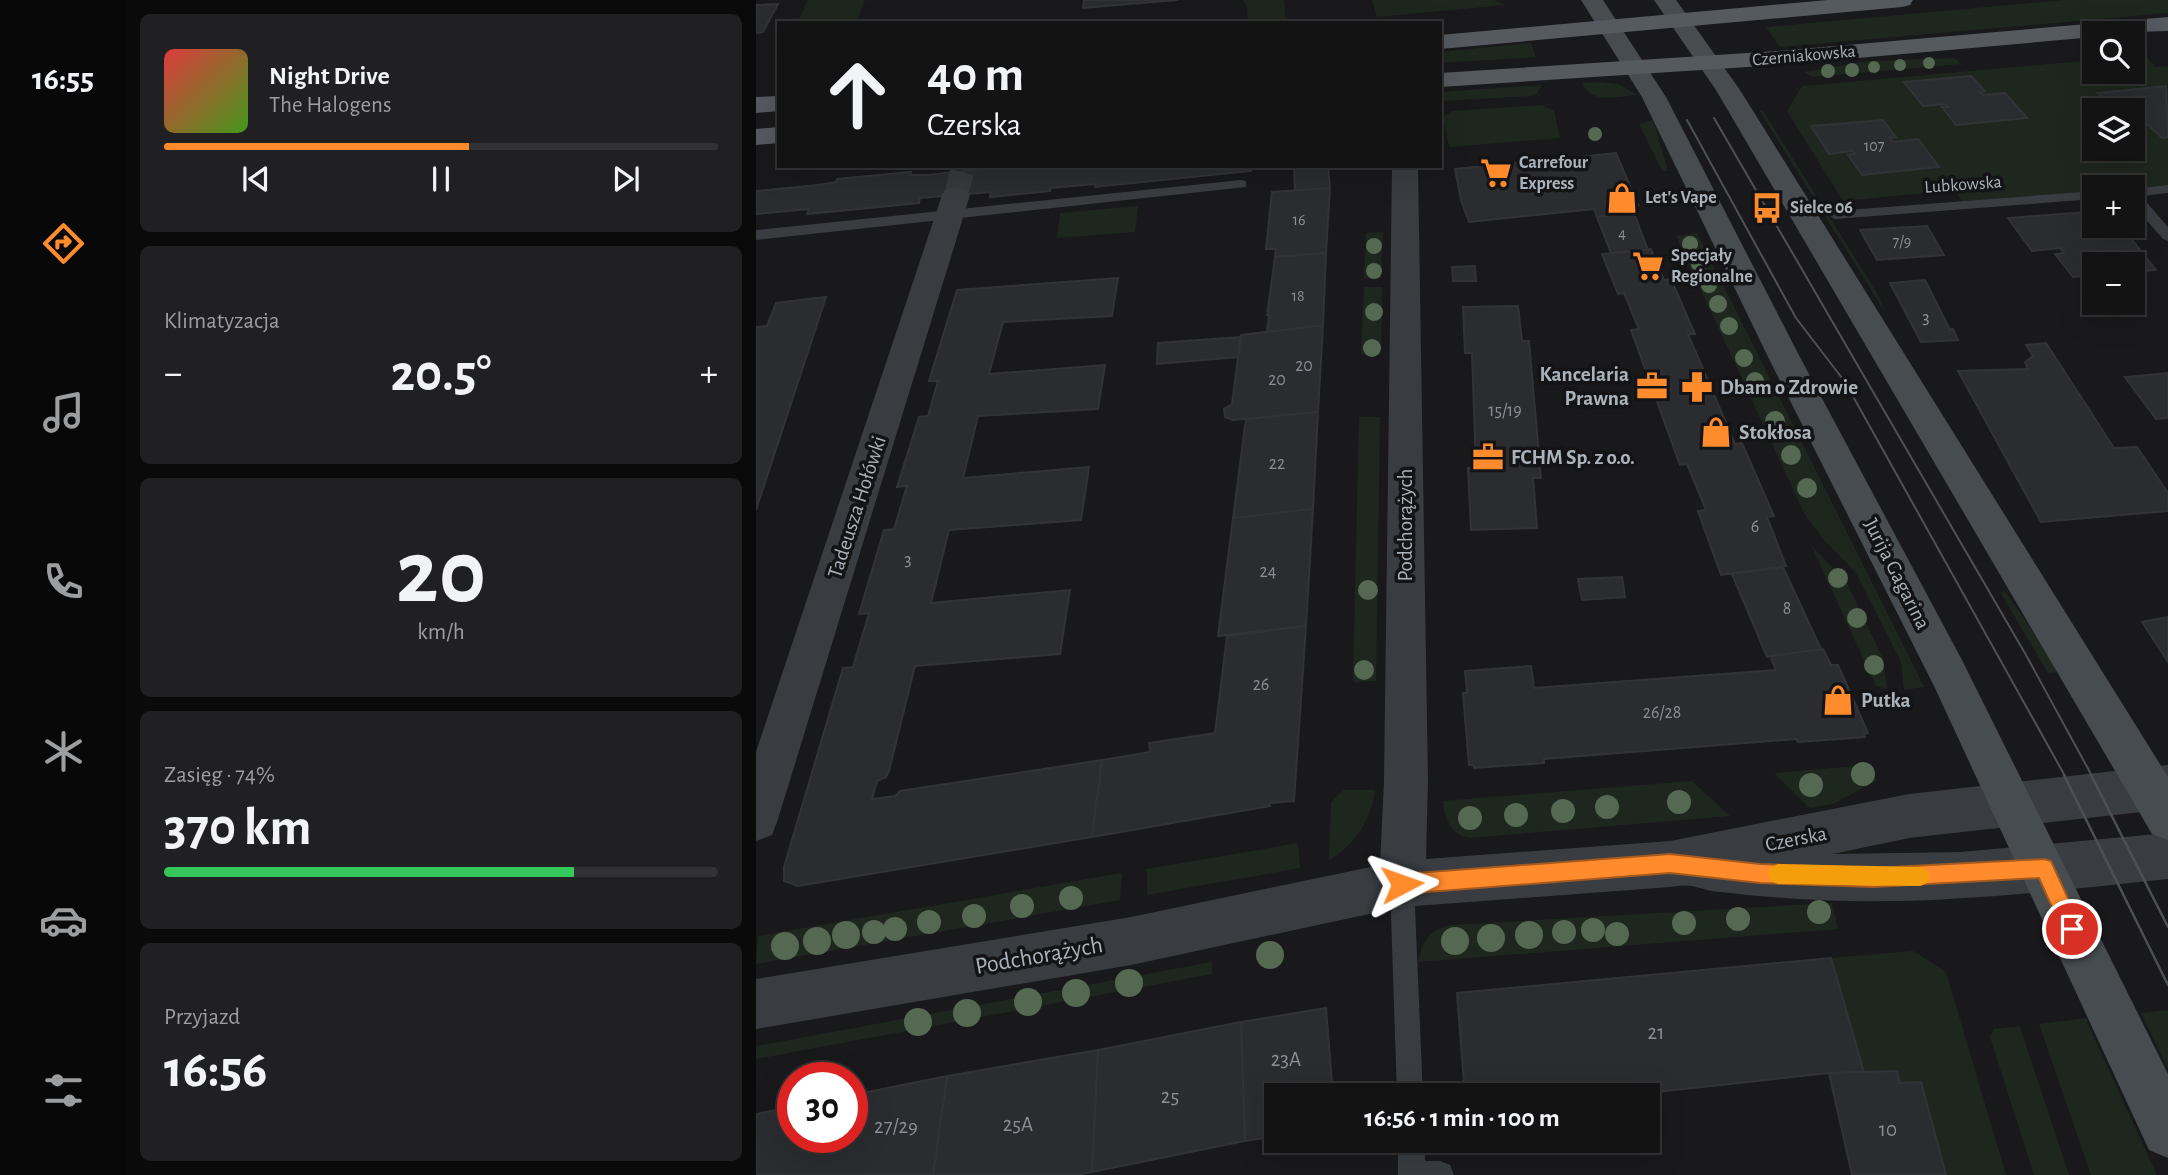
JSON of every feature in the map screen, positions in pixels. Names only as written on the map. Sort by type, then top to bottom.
[{"type":"main road","name":"Jurija Gagarina","points":[[1592,0],[1661,111],[2013,805],[2168,1131]]},
{"type":"main road","points":[[1442,42],[1608,26],[1670,10],[1902,0]]},
{"type":"main road","points":[[1670,10],[1710,63],[2162,798]]},
{"type":"main road","name":"Czerniakowska","points":[[1442,80],[1710,63],[2168,24]]},
{"type":"main road","points":[[756,105],[777,103]]},
{"type":"main road","points":[[756,136],[777,135]]},
{"type":"street","name":"Podchorążych","points":[[1402,884],[1406,781],[1405,168]]},
{"type":"street","name":"Tadeusza Hołówki","points":[[756,819],[954,205]]},
{"type":"street","name":"Czerska","points":[[1670,864],[1909,816],[2013,805],[2162,798]]},
{"type":"street","name":"Czerska","points":[[1670,864],[1760,873],[1891,878],[2044,868],[2168,856]]},
{"type":"street","name":"Podchorążych","points":[[756,1004],[1130,941],[1402,884],[1670,864]]},
{"type":"lane","points":[[756,235],[954,205],[1241,184]]},
{"type":"lane","points":[[2145,192],[2168,189]]},
{"type":"lane","name":"Lubkowska","points":[[1835,215],[2082,196]]},
{"type":"lane","points":[[2145,208],[2168,236]]},
{"type":"lane","points":[[1402,884],[1410,1083]]},
{"type":"lane","points":[[1410,1153],[1409,1174],[1440,1175]]},
{"type":"shaded area","points":[[808,0],[865,0],[857,21],[798,21]]},
{"type":"shaded area","points":[[1243,0],[1284,0],[1286,21],[1248,21],[1247,7]]},
{"type":"shaded area","points":[[1372,0],[1494,0],[1505,5],[1377,17]]},
{"type":"shaded area","points":[[2065,0],[2168,0],[2168,13],[1780,47],[1766,27]]},
{"type":"shaded area","points":[[1531,43],[1536,57],[1442,63],[1442,52]]},
{"type":"shaded area","points":[[2145,55],[2156,67],[2168,66],[2168,189],[2145,192],[2145,175],[2082,175],[2082,196],[1964,203],[1954,190],[1843,201],[1787,111],[1802,86],[2082,61],[2082,84],[2145,84]]},
{"type":"shaded area","points":[[1955,58],[1961,64],[1813,77],[1804,72],[1869,61]]},
{"type":"shaded area","points":[[1582,83],[1618,84],[1637,95],[1598,97],[1586,90]]},
{"type":"shaded area","points":[[1542,85],[1537,93],[1531,96],[1442,101],[1442,92]]},
{"type":"shaded area","points":[[1541,105],[1554,111],[1560,138],[1449,147],[1443,117],[1452,111]]},
{"type":"shaded area","points":[[1759,110],[1763,111],[1877,293],[1885,312]]},
{"type":"shaded area","points":[[1653,120],[1668,171],[1662,171],[1639,124]]},
{"type":"shaded area","points":[[1138,206],[1135,232],[1057,238],[1060,213]]},
{"type":"shaded area","points":[[1383,232],[1381,278],[1364,278],[1366,233]]},
{"type":"shaded area","points":[[1697,233],[1924,687],[1904,690],[1901,662],[1856,573],[1823,539],[1804,513],[1676,236]]},
{"type":"shaded area","points":[[1364,287],[1382,287],[1381,354],[1361,354]]},
{"type":"shaded area","points":[[1359,417],[1380,417],[1376,681],[1353,682]]},
{"type":"shaded area","points":[[1811,545],[1847,583],[1883,659],[1887,689],[1876,686]]},
{"type":"shaded area","points":[[2005,591],[2060,672],[2048,673],[2000,592]]},
{"type":"shaded area","points":[[1870,765],[1876,781],[1833,804],[1810,808],[1774,773]]},
{"type":"shaded area","points":[[1692,781],[1730,816],[1469,838],[1457,833],[1450,825],[1443,801]]},
{"type":"shaded area","points":[[1344,790],[1375,790],[1370,811],[1361,830],[1347,847],[1329,860],[1331,802]]},
{"type":"shaded area","points":[[1298,843],[1300,868],[1147,895],[1147,869]]},
{"type":"shaded area","points":[[1122,873],[1120,900],[756,964],[758,936]]},
{"type":"shaded area","points":[[1832,903],[1838,929],[1418,962],[1428,937],[1451,925]]},
{"type":"shaded area","points":[[1913,951],[1946,972],[2006,1175],[1946,1175],[1921,1082],[1900,1083],[1896,1071],[1864,1072],[1831,958]]},
{"type":"shaded area","points":[[1212,962],[1212,974],[756,1059],[756,1046]]},
{"type":"shaded area","points":[[2168,1012],[2168,1069],[2141,1013]]},
{"type":"shaded area","points":[[2087,1018],[2157,1175],[2091,1175],[2039,1024]]},
{"type":"shaded area","points":[[2020,1026],[2069,1175],[2034,1175],[1990,1037],[1994,1029]]},
{"type":"building","points":[[1084,0],[1178,0],[1083,8]]},
{"type":"building","points":[[778,4],[763,32],[756,33],[756,5]]},
{"type":"building","points":[[1971,76],[1985,91],[1980,92],[1983,95],[2005,93],[2027,118],[1956,125],[1942,107],[1948,107],[1945,104],[1923,106],[1904,82]]},
{"type":"building","points":[[2166,86],[2168,137],[2162,138],[2145,122],[2145,98],[2103,98],[2098,93]]},
{"type":"building","points":[[1883,120],[1896,137],[1890,138],[1893,142],[1918,139],[1939,167],[1862,175],[1848,155],[1855,154],[1853,151],[1829,154],[1811,126]]},
{"type":"building","points":[[1616,153],[1638,205],[1630,205],[1634,213],[1597,217],[1594,209],[1469,222],[1461,200],[1455,169]]},
{"type":"building","points":[[992,168],[1250,168],[1251,171],[1095,187],[1095,184],[1050,188],[1050,191],[990,197],[991,192],[920,198],[919,203],[807,214],[809,209],[756,214],[756,191],[911,172],[910,175]]},
{"type":"building","points":[[1294,168],[1328,168],[1330,188],[1295,190]]},
{"type":"building","points":[[1330,188],[1326,253],[1275,257],[1276,249],[1266,249],[1272,192]]},
{"type":"building","points":[[2082,212],[2082,238],[2131,238],[2142,252],[2082,252],[2082,276],[2073,277],[2055,254],[2064,253],[2060,248],[2032,251],[2008,218]]},
{"type":"building","points":[[1634,213],[1648,250],[1611,253],[1597,217]]},
{"type":"building","points":[[1927,226],[1944,255],[1877,260],[1860,230]]},
{"type":"building","points":[[1651,249],[1664,280],[1671,279],[1695,334],[1688,334],[1735,444],[1742,443],[1774,516],[1767,517],[1786,566],[1721,575],[1698,511],[1706,510],[1687,464],[1680,465],[1631,330],[1639,329],[1624,293],[1618,294],[1602,254]]},
{"type":"building","points":[[1326,253],[1323,325],[1267,332],[1275,257]]},
{"type":"building","points":[[2145,256],[2156,270],[2145,271]]},
{"type":"building","points":[[1475,266],[1476,281],[1453,281],[1452,267]]},
{"type":"building","points":[[1118,278],[1112,316],[1003,322],[989,374],[1105,365],[1098,409],[978,416],[963,478],[1089,467],[1081,520],[949,530],[931,603],[1070,590],[1060,654],[915,666],[889,771],[886,777],[877,781],[872,799],[895,796],[900,791],[1102,760],[1092,837],[798,886],[784,881],[784,867],[843,668],[853,667],[869,613],[859,614],[884,530],[894,529],[907,486],[897,487],[919,417],[928,416],[938,381],[929,381],[957,290]]},
{"type":"building","points":[[1925,280],[1950,330],[1953,329],[1958,340],[1921,342],[1890,283]]},
{"type":"building","points":[[826,297],[756,510],[756,327],[767,326],[776,303]]},
{"type":"building","points":[[1518,306],[1522,341],[1529,341],[1541,478],[1533,478],[1537,528],[1471,530],[1468,468],[1476,468],[1472,353],[1465,353],[1463,307]]},
{"type":"building","points":[[1323,325],[1318,412],[1233,420],[1225,417],[1224,409],[1232,404],[1241,335]]},
{"type":"building","points":[[1241,337],[1238,357],[1157,364],[1158,343]]},
{"type":"building","points":[[2046,343],[2114,448],[2137,447],[2168,493],[2168,511],[2041,522],[1958,371],[2028,369],[2025,362],[2033,356],[2026,345]]},
{"type":"building","points":[[2168,373],[2168,418],[2156,419],[2125,377]]},
{"type":"building","points":[[1318,412],[1313,509],[1233,518],[1246,419]]},
{"type":"building","points":[[1313,509],[1306,626],[1218,636],[1233,518]]},
{"type":"building","points":[[1783,567],[1821,649],[1767,657],[1732,574]]},
{"type":"building","points":[[1622,577],[1625,597],[1582,600],[1578,579]]},
{"type":"building","points":[[2168,617],[2168,662],[2142,622]]},
{"type":"building","points":[[1306,626],[1294,801],[1269,803],[1270,806],[1092,837],[1102,760],[1150,752],[1149,743],[1215,733],[1227,636]]},
{"type":"building","points":[[1823,649],[1831,665],[1838,665],[1868,733],[1864,734],[1865,737],[1798,742],[1796,739],[1544,759],[1544,763],[1474,768],[1469,765],[1463,693],[1467,693],[1465,671],[1531,666],[1534,688],[1776,670],[1770,656]]},
{"type":"building","points":[[1831,958],[1864,1072],[1829,1073],[1660,1092],[1660,1083],[1464,1083],[1457,993]]},
{"type":"building","points":[[1326,1008],[1332,1083],[1264,1083],[1264,1138],[1245,1141],[1241,1022]]},
{"type":"building","points":[[1241,1022],[1245,1141],[1092,1172],[1098,1050]]},
{"type":"building","points":[[1098,1050],[1092,1172],[1077,1175],[933,1175],[947,1076]]},
{"type":"building","points":[[1897,1071],[1900,1083],[1921,1082],[1946,1175],[1852,1175],[1829,1073]]},
{"type":"building","points":[[947,1076],[933,1175],[756,1175],[756,1114],[777,1110],[777,1153],[868,1153],[868,1092]]},
{"type":"tunnel","points":[[956,195],[962,172]]},
{"type":"tram line","points":[[1714,118],[2026,655],[2092,776]]},
{"type":"tram line","points":[[1687,120],[1796,318],[1845,382],[2065,776]]},
{"type":"tram line","points":[[2064,775],[2168,985]]},
{"type":"tram line","points":[[2091,775],[2168,927]]},
{"type":"slow traffic","points":[[1778,874],[1920,877]]},
{"type":"place","name":"Carrefour Express","points":[[1496,173]]},
{"type":"place","name":"Let's Vape","points":[[1622,198]]},
{"type":"place","name":"Sielce 06","points":[[1767,208]]},
{"type":"place","name":"Specjały Regionalne","points":[[1648,266]]},
{"type":"place","name":"Kancelaria Prawna","points":[[1652,386]]},
{"type":"place","name":"Dbam o Zdrowie","points":[[1697,387]]},
{"type":"place","name":"Stokłosa","points":[[1716,432]]},
{"type":"place","name":"FCHM Sp. z o.o.","points":[[1488,457]]},
{"type":"place","name":"Putka","points":[[1838,700]]},
{"type":"route","points":[[1402,884],[1670,864],[1760,873],[1873,878],[2044,868],[2072,929]]}]
